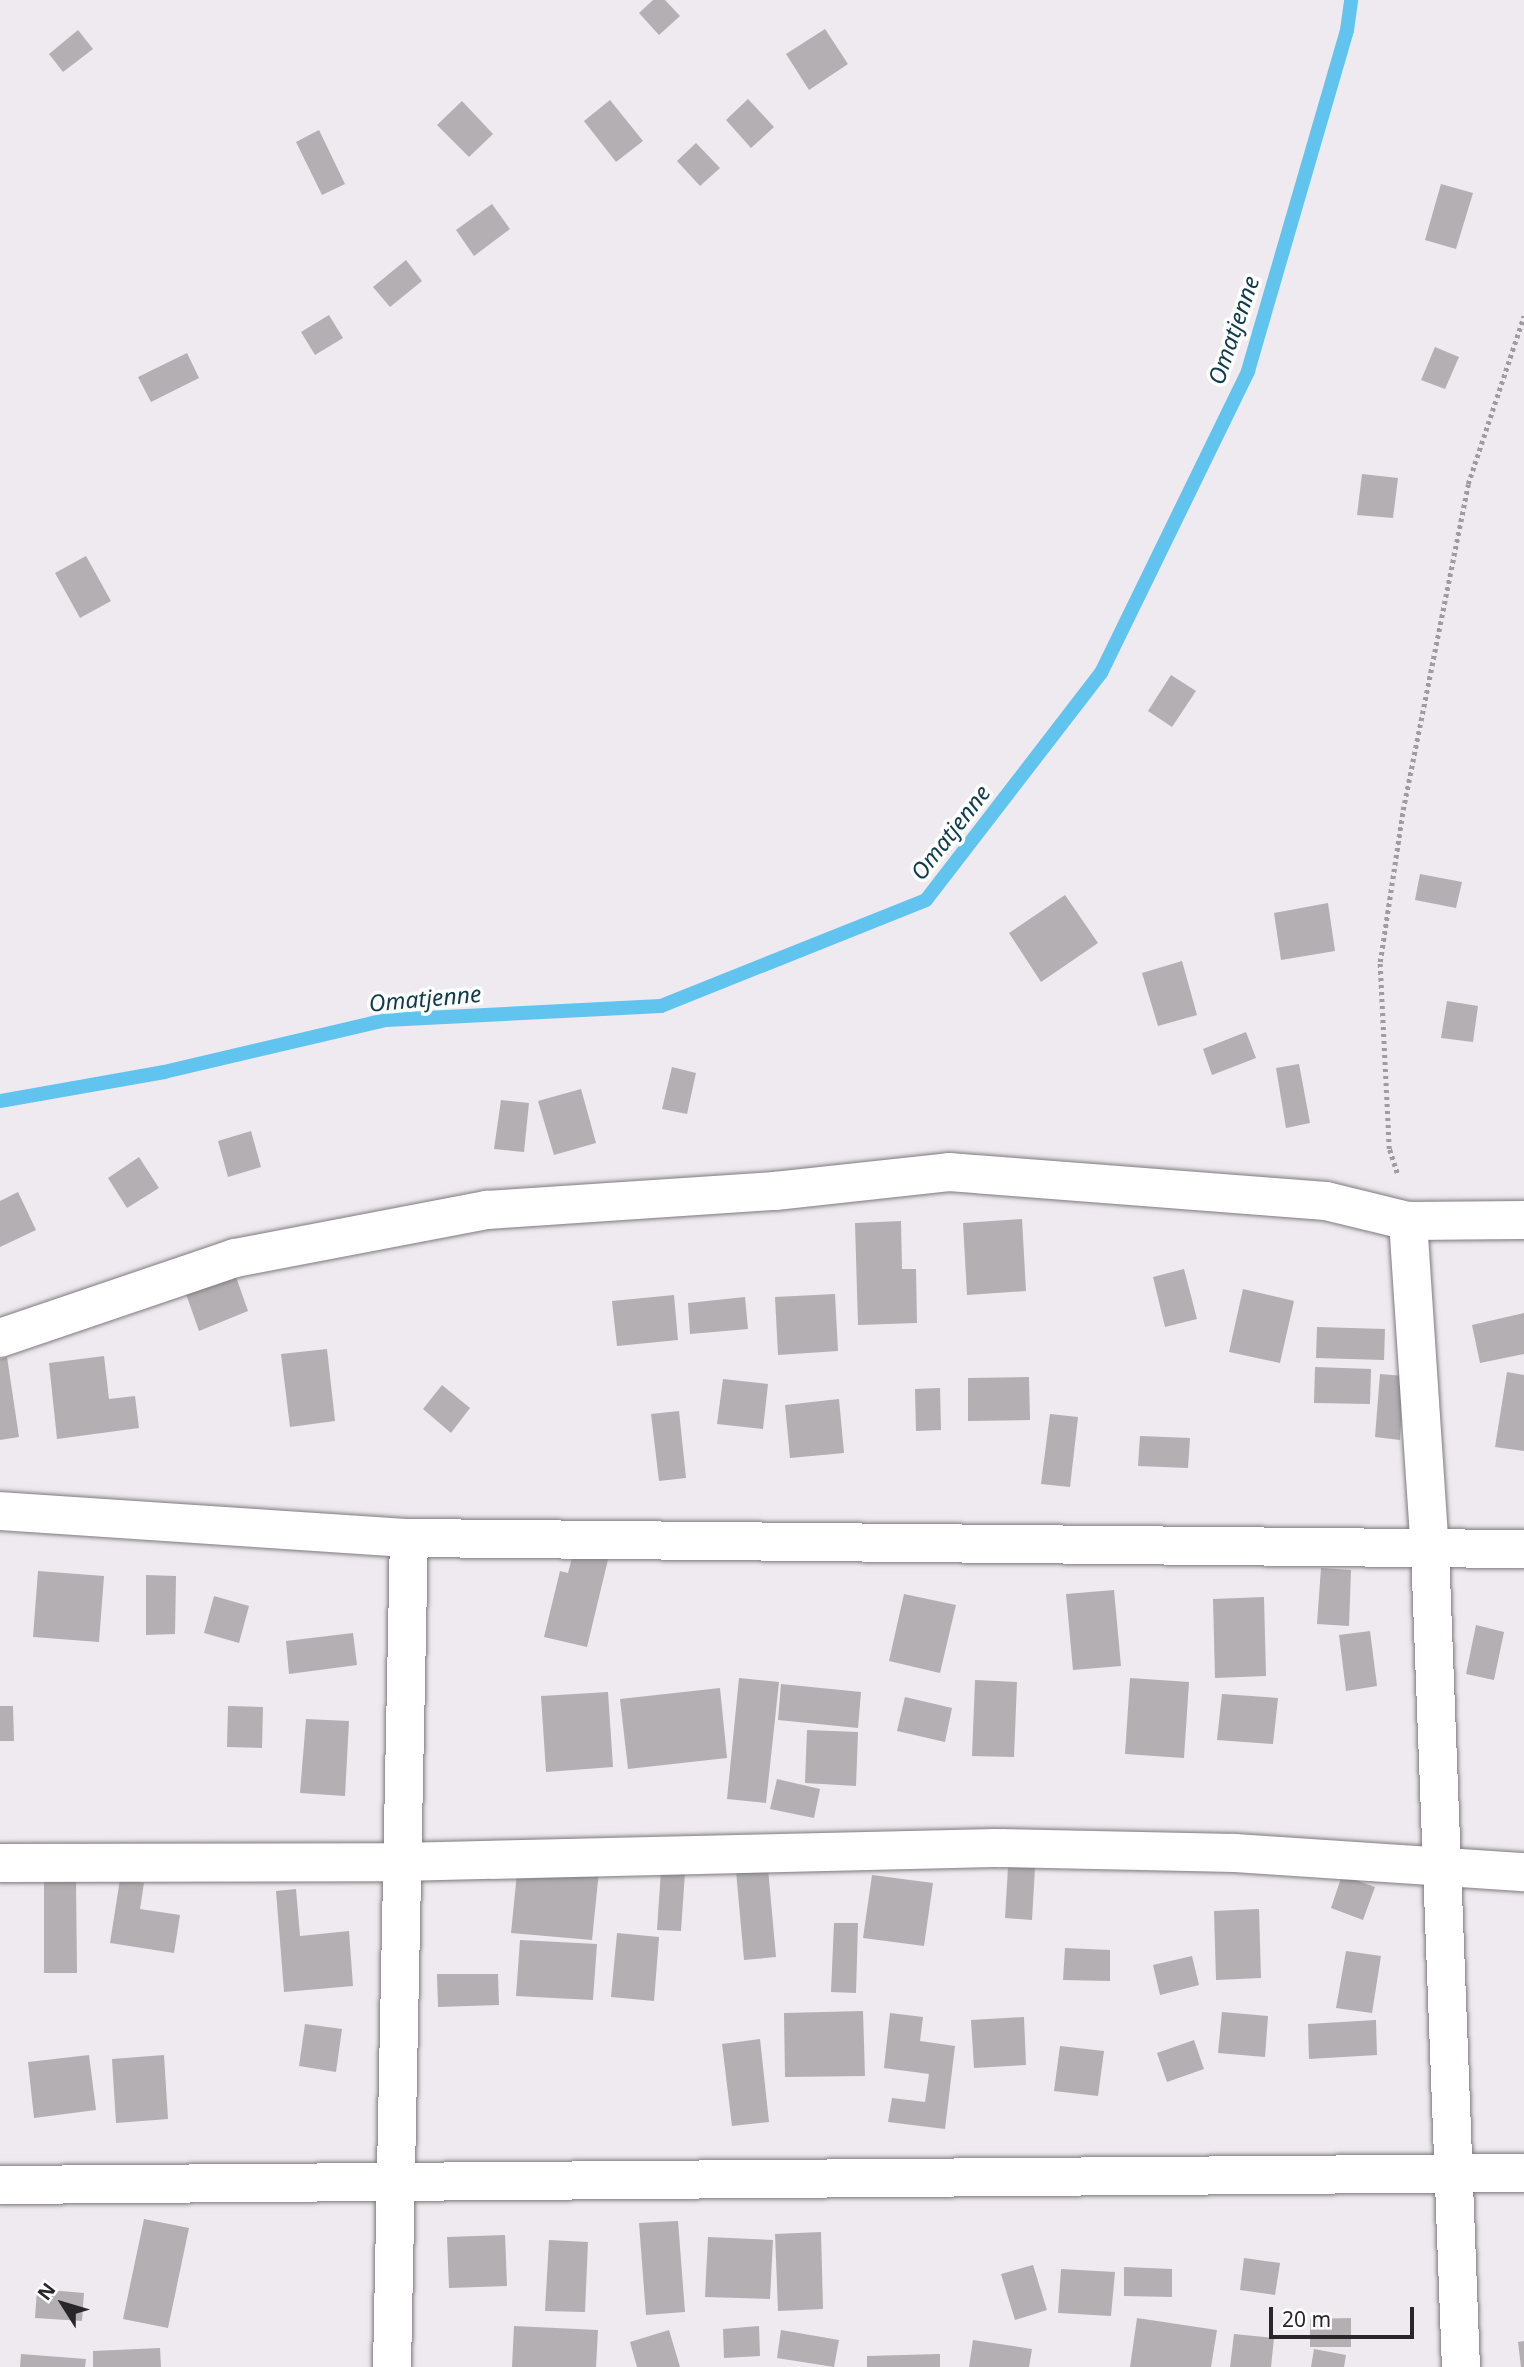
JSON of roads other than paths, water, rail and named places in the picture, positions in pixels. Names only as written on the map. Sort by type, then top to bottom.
[{"type":"street","points":[[0,1338],[235,1258],[487,1210],[775,1191],[949,1171],[1326,1200],[1408,1221],[1524,1220]]},
{"type":"street","points":[[1408,1221],[1430,1550],[1445,1870],[1461,2367]]},
{"type":"street","points":[[0,1511],[409,1538],[1524,1549]]},
{"type":"street","points":[[392,2367],[393,2180],[409,1538]]},
{"type":"street","points":[[0,1863],[400,1862],[995,1848],[1235,1853],[1445,1870],[1524,1872]]},
{"type":"street","points":[[0,2185],[1524,2173]]},
{"type":"waterway","name":"Omatjenne","points":[[0,1101],[164,1072],[386,1020],[661,1006],[926,900],[1101,673],[1248,371],[1347,30],[1351,0]]}]
